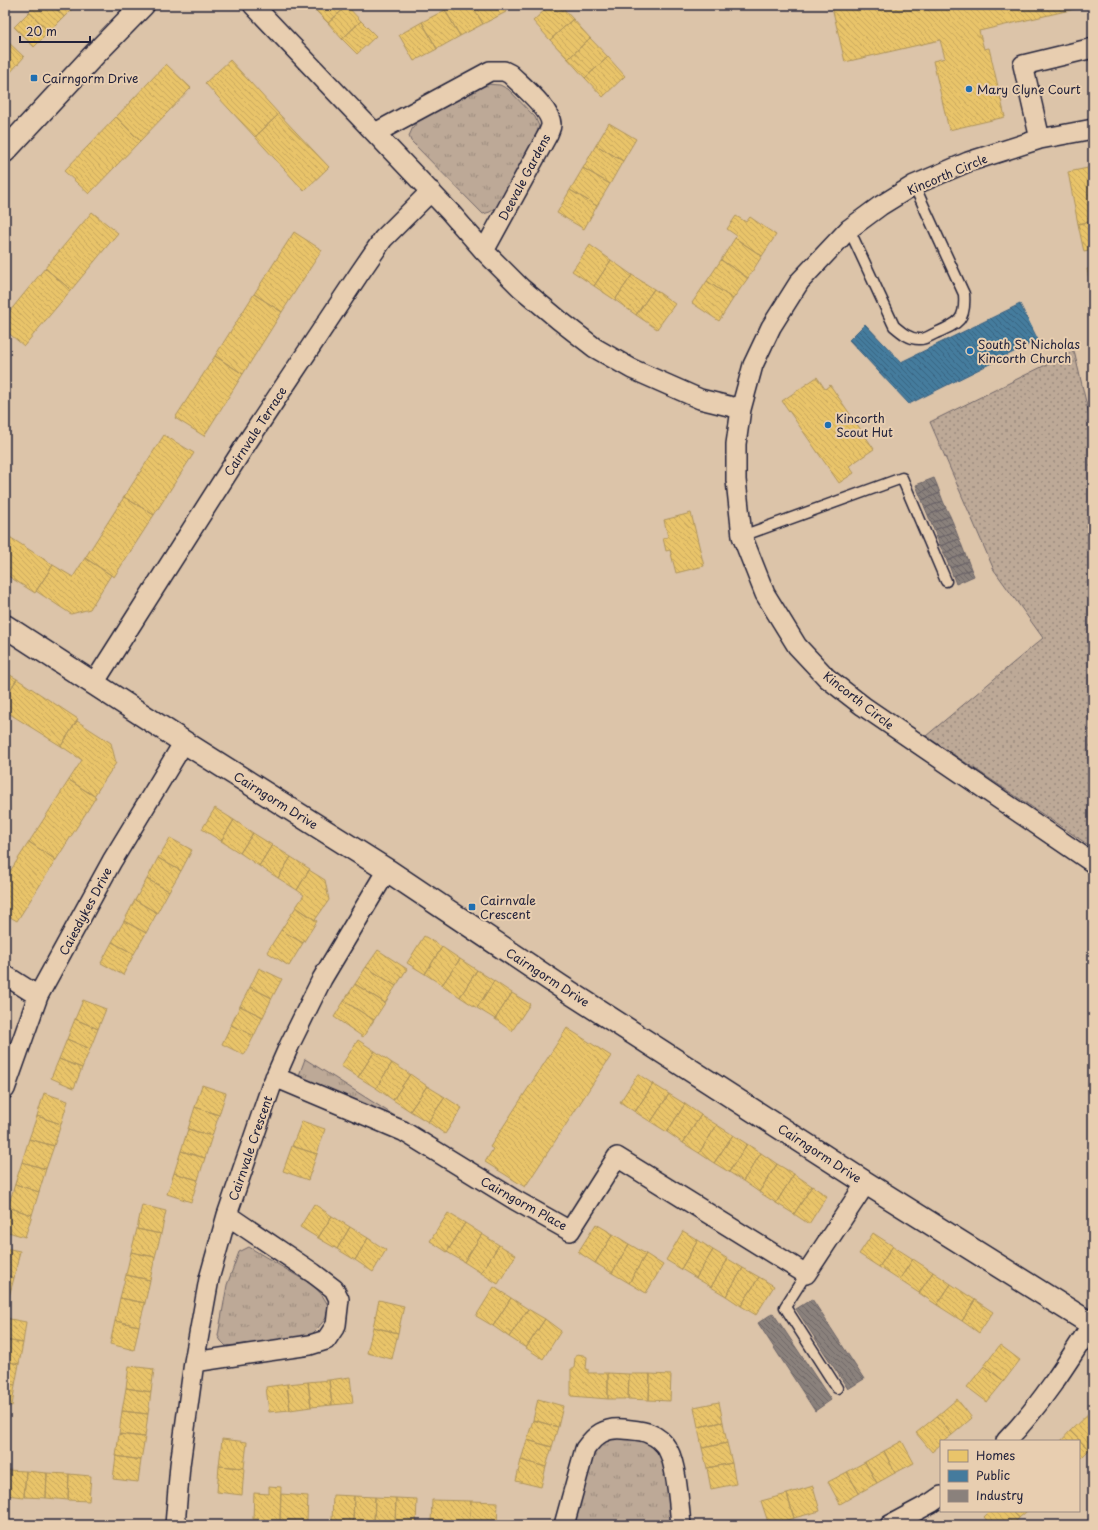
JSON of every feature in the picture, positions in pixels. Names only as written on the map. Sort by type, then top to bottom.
[{"type":"street","points":[[5,151],[95,54],[143,5]]},
{"type":"street","points":[[253,5],[431,191],[484,251],[532,297],[559,320],[595,348],[632,369],[700,399],[740,409]]},
{"type":"street","points":[[1040,139],[1023,65],[1093,48]]},
{"type":"street","name":"Deevale Gardens","points":[[375,133],[490,71],[504,71],[510,74],[544,107],[549,114],[551,124],[548,134],[484,251]]},
{"type":"street","name":"Kincorth Circle","points":[[1093,129],[1040,139],[968,162],[914,186],[880,206],[849,229],[800,281],[771,327],[753,365],[740,409],[736,444],[736,480],[742,536],[765,594],[797,646],[828,678],[863,706],[1093,863]]},
{"type":"street","name":"Cairnvale Terrace","points":[[94,683],[248,441],[359,274],[383,240],[431,191]]},
{"type":"street","name":"Cairngorm Drive","points":[[5,626],[184,742],[387,870],[560,986],[866,1183],[1092,1324]]},
{"type":"street","name":"Caiesdykes Drive","points":[[5,1089],[38,996],[112,861],[184,742]]},
{"type":"street","name":"Cairnvale Crescent","points":[[175,1525],[180,1465],[194,1362],[209,1279],[227,1215],[275,1077],[322,979],[387,870]]},
{"type":"street","points":[[5,975],[38,996]]},
{"type":"street","name":"Cairngorm Place","points":[[275,1077],[403,1131],[515,1200],[570,1231],[617,1157],[806,1274]]},
{"type":"street","points":[[806,1274],[866,1183]]},
{"type":"street","name":"Cairnvale Crescent","points":[[194,1362],[310,1345],[326,1340],[336,1325],[339,1299],[334,1289],[313,1273],[227,1215]]},
{"type":"street","points":[[1007,1440],[1042,1400],[1092,1324]]},
{"type":"street","points":[[564,1525],[585,1449],[592,1438],[603,1431],[618,1429],[649,1433],[661,1440],[668,1450],[673,1464],[681,1525]]},
{"type":"street","points":[[890,1525],[940,1497]]},
{"type":"lane","points":[[849,229],[894,326],[906,336],[920,340],[952,326],[961,318],[965,308],[964,294],[914,186]]},
{"type":"lane","points":[[742,536],[902,478],[946,581]]},
{"type":"lane","points":[[806,1274],[785,1307],[837,1388]]},
{"type":"green space","points":[[485,84],[500,85],[508,89],[535,117],[539,126],[533,145],[497,207],[490,212],[483,214],[411,141],[409,136],[419,119]]},
{"type":"green space","points":[[1074,351],[1090,419],[1093,418],[1093,848],[926,736],[1043,638],[994,570],[930,422]]},
{"type":"green space","points":[[305,1059],[395,1116],[394,1117],[298,1078]]},
{"type":"green space","points":[[249,1247],[314,1286],[322,1295],[328,1305],[326,1318],[309,1337],[226,1346],[221,1341],[218,1336],[227,1285],[239,1252]]},
{"type":"green space","points":[[603,1431],[661,1440],[681,1525],[564,1525],[585,1449]]},
{"type":"building: Homes","points":[[35,5],[52,5],[64,17],[49,32],[29,12]]},
{"type":"building: Homes","points":[[52,5],[76,5],[64,17]]},
{"type":"building: Homes","points":[[316,5],[347,6],[328,23],[313,8]]},
{"type":"building: Homes","points":[[454,5],[472,5],[483,24],[460,36],[445,10]]},
{"type":"building: Homes","points":[[472,5],[502,5],[506,12],[483,24]]},
{"type":"building: Homes","points":[[550,5],[560,5],[573,19],[550,40],[533,21]]},
{"type":"building: Homes","name":"Mary Clyne Court","points":[[841,5],[1092,5],[979,31],[984,49],[989,48],[1005,117],[949,130],[933,61],[945,58],[940,40],[845,62],[832,7]]},
{"type":"building: Homes","points":[[347,6],[361,21],[342,39],[328,23]]},
{"type":"building: Homes","points":[[445,10],[460,36],[437,49],[422,22]]},
{"type":"building: Homes","points":[[29,12],[49,32],[34,47],[14,27]]},
{"type":"building: Homes","points":[[573,19],[590,38],[568,59],[550,40]]},
{"type":"building: Homes","points":[[361,21],[376,36],[357,54],[342,39]]},
{"type":"building: Homes","points":[[422,22],[437,49],[414,61],[399,35]]},
{"type":"building: Homes","points":[[590,38],[608,57],[585,78],[568,59]]},
{"type":"building: Homes","points":[[5,39],[24,57],[10,73],[5,68]]},
{"type":"building: Homes","points":[[608,57],[625,76],[603,97],[585,78]]},
{"type":"building: Homes","points":[[230,60],[279,114],[255,137],[205,83]]},
{"type":"building: Homes","points":[[166,64],[191,88],[140,141],[116,117]]},
{"type":"building: Homes","points":[[5,68],[10,73],[5,77]]},
{"type":"building: Homes","points":[[279,114],[329,167],[304,191],[255,137]]},
{"type":"building: Homes","points":[[116,117],[140,141],[89,194],[64,171]]},
{"type":"building: Homes","points":[[609,123],[636,139],[623,161],[596,145]]},
{"type":"building: Homes","points":[[596,145],[623,161],[610,184],[583,168]]},
{"type":"building: Homes","points":[[1093,167],[1093,221],[1078,224],[1068,172]]},
{"type":"building: Homes","points":[[583,168],[610,184],[597,206],[570,190]]},
{"type":"building: Homes","points":[[570,190],[597,206],[584,229],[557,213]]},
{"type":"building: Homes","points":[[92,212],[118,233],[71,290],[45,268]]},
{"type":"building: Homes","points":[[736,216],[746,222],[750,217],[776,235],[762,256],[735,238],[737,236],[727,229]]},
{"type":"building: Homes","points":[[1093,221],[1093,250],[1084,252],[1078,224]]},
{"type":"building: Homes","points":[[294,232],[322,250],[282,312],[254,294]]},
{"type":"building: Homes","points":[[735,238],[762,256],[748,278],[721,260]]},
{"type":"building: Homes","points":[[590,245],[611,260],[594,286],[572,271]]},
{"type":"building: Homes","points":[[611,260],[632,275],[615,300],[594,286]]},
{"type":"building: Homes","points":[[721,260],[748,278],[733,299],[707,281]]},
{"type":"building: Homes","points":[[45,268],[71,290],[24,346],[5,330],[5,317]]},
{"type":"building: Homes","points":[[1093,268],[1093,301],[1087,269]]},
{"type":"building: Homes","points":[[632,275],[654,289],[636,315],[615,300]]},
{"type":"building: Homes","points":[[707,281],[733,299],[719,321],[692,303]]},
{"type":"building: Homes","points":[[654,289],[675,304],[657,329],[636,315]]},
{"type":"building: Homes","points":[[254,294],[282,312],[243,374],[215,356]]},
{"type":"building: Homes","points":[[215,356],[243,374],[204,436],[175,418]]},
{"type":"building: Homes","name":"Kincorth Scout Hut","points":[[817,377],[825,389],[830,385],[874,449],[849,466],[854,473],[839,483],[782,401]]},
{"type":"building: Homes","points":[[164,435],[194,453],[154,515],[124,497]]},
{"type":"building: Homes","points":[[124,497],[154,515],[114,577],[85,558]]},
{"type":"building: Homes","points":[[691,513],[704,566],[676,573],[670,550],[666,551],[663,538],[668,537],[664,520]]},
{"type":"building: Homes","points":[[5,534],[53,565],[35,593],[5,574]]},
{"type":"building: Homes","points":[[85,558],[111,575],[90,609],[71,614],[36,591],[53,565],[73,577]]},
{"type":"building: Homes","points":[[5,672],[17,679],[5,698]]},
{"type":"building: Homes","points":[[17,679],[78,719],[61,746],[5,711],[5,698]]},
{"type":"building: Homes","points":[[77,721],[111,743],[116,763],[94,796],[69,780],[82,760],[61,746]]},
{"type":"building: Homes","points":[[69,780],[96,797],[56,860],[29,842]]},
{"type":"building: Homes","points":[[215,808],[234,820],[221,841],[202,829]]},
{"type":"building: Homes","points":[[234,820],[253,833],[240,853],[221,841]]},
{"type":"building: Homes","points":[[253,833],[272,845],[259,866],[240,853]]},
{"type":"building: Homes","points":[[170,838],[192,850],[181,871],[158,858]]},
{"type":"building: Homes","points":[[29,842],[56,860],[17,921],[5,914],[5,879]]},
{"type":"building: Homes","points":[[272,845],[291,857],[278,878],[259,866]]},
{"type":"building: Homes","points":[[291,857],[310,869],[297,890],[278,878]]},
{"type":"building: Homes","points":[[158,858],[181,871],[169,891],[147,879]]},
{"type":"building: Homes","points":[[309,870],[325,880],[329,900],[315,920],[296,907],[304,895],[297,890]]},
{"type":"building: Homes","points":[[147,879],[169,891],[157,913],[135,900]]},
{"type":"building: Homes","points":[[135,900],[157,913],[146,933],[124,921]]},
{"type":"building: Homes","points":[[296,907],[317,921],[303,943],[281,930]]},
{"type":"building: Homes","points":[[124,921],[146,933],[134,954],[112,942]]},
{"type":"building: Homes","points":[[281,930],[303,943],[289,966],[267,952]]},
{"type":"building: Homes","points":[[424,936],[442,947],[425,974],[407,963]]},
{"type":"building: Homes","points":[[112,942],[134,954],[123,975],[101,963]]},
{"type":"building: Homes","points":[[442,947],[460,959],[442,985],[425,974]]},
{"type":"building: Homes","points":[[378,950],[407,969],[396,986],[366,967]]},
{"type":"building: Homes","points":[[460,959],[477,970],[460,997],[442,985]]},
{"type":"building: Homes","points":[[366,967],[396,986],[385,1003],[355,984]]},
{"type":"building: Homes","points":[[259,968],[282,979],[272,998],[250,987]]},
{"type":"building: Homes","points":[[477,970],[494,981],[477,1008],[460,997]]},
{"type":"building: Homes","points":[[494,981],[512,993],[495,1019],[477,1008]]},
{"type":"building: Homes","points":[[355,984],[385,1003],[374,1020],[344,1001]]},
{"type":"building: Homes","points":[[250,987],[272,998],[263,1017],[240,1006]]},
{"type":"building: Homes","points":[[512,993],[530,1004],[512,1031],[495,1019]]},
{"type":"building: Homes","points":[[83,1000],[106,1009],[98,1029],[75,1019]]},
{"type":"building: Homes","points":[[344,1001],[374,1020],[363,1037],[334,1017]]},
{"type":"building: Homes","points":[[240,1006],[263,1017],[254,1036],[231,1025]]},
{"type":"building: Homes","points":[[75,1019],[98,1029],[90,1049],[67,1039]]},
{"type":"building: Homes","points":[[231,1025],[254,1036],[244,1055],[222,1044]]},
{"type":"building: Homes","points":[[567,1028],[611,1056],[525,1187],[485,1162],[493,1149],[490,1147]]},
{"type":"building: Homes","points":[[67,1039],[90,1049],[82,1068],[59,1059]]},
{"type":"building: Homes","points":[[358,1040],[375,1051],[358,1077],[341,1066]]},
{"type":"building: Homes","points":[[375,1051],[392,1063],[376,1088],[358,1077]]},
{"type":"building: Homes","points":[[59,1059],[82,1068],[74,1088],[51,1078]]},
{"type":"building: Homes","points":[[392,1063],[410,1074],[393,1100],[376,1088]]},
{"type":"building: Homes","points":[[410,1074],[427,1086],[410,1111],[393,1100]]},
{"type":"building: Homes","points":[[638,1074],[653,1084],[635,1112],[620,1102]]},
{"type":"building: Homes","points":[[653,1084],[669,1094],[651,1122],[635,1112]]},
{"type":"building: Homes","points":[[202,1085],[226,1093],[219,1115],[195,1107]]},
{"type":"building: Homes","points":[[427,1086],[445,1097],[428,1122],[410,1111]]},
{"type":"building: Homes","points":[[44,1093],[68,1101],[61,1124],[37,1116]]},
{"type":"building: Homes","points":[[669,1094],[685,1104],[667,1132],[651,1122]]},
{"type":"building: Homes","points":[[445,1097],[462,1108],[445,1134],[428,1122]]},
{"type":"building: Homes","points":[[685,1104],[701,1115],[683,1143],[667,1132]]},
{"type":"building: Homes","points":[[195,1107],[219,1115],[212,1136],[188,1129]]},
{"type":"building: Homes","points":[[701,1115],[717,1125],[699,1153],[683,1143]]},
{"type":"building: Homes","points":[[37,1116],[61,1124],[54,1146],[29,1139]]},
{"type":"building: Homes","points":[[302,1121],[325,1129],[317,1154],[292,1146]]},
{"type":"building: Homes","points":[[717,1125],[733,1135],[714,1163],[699,1153]]},
{"type":"building: Homes","points":[[188,1129],[212,1136],[205,1158],[181,1151]]},
{"type":"building: Homes","points":[[733,1135],[747,1144],[729,1172],[714,1163]]},
{"type":"building: Homes","points":[[29,1139],[54,1146],[46,1169],[22,1162]]},
{"type":"building: Homes","points":[[747,1144],[761,1153],[743,1181],[729,1172]]},
{"type":"building: Homes","points":[[292,1146],[317,1154],[308,1180],[283,1171]]},
{"type":"building: Homes","points":[[181,1151],[205,1158],[198,1180],[174,1173]]},
{"type":"building: Homes","points":[[761,1153],[777,1164],[759,1192],[743,1181]]},
{"type":"building: Homes","points":[[22,1162],[46,1169],[39,1192],[15,1184]]},
{"type":"building: Homes","points":[[777,1164],[794,1174],[776,1203],[759,1192]]},
{"type":"building: Homes","points":[[174,1173],[198,1180],[191,1202],[167,1194]]},
{"type":"building: Homes","points":[[794,1174],[812,1186],[794,1214],[776,1203]]},
{"type":"building: Homes","points":[[15,1184],[39,1192],[32,1215],[8,1207]]},
{"type":"building: Homes","points":[[812,1186],[827,1196],[809,1224],[794,1214]]},
{"type":"building: Homes","points":[[314,1204],[332,1216],[318,1238],[300,1227]]},
{"type":"building: Homes","points":[[142,1205],[166,1211],[161,1234],[137,1229]]},
{"type":"building: Homes","points":[[8,1207],[32,1215],[25,1237],[5,1231],[5,1216]]},
{"type":"building: Homes","points":[[448,1213],[465,1223],[447,1252],[430,1241]]},
{"type":"building: Homes","points":[[332,1216],[350,1227],[337,1249],[318,1238]]},
{"type":"building: Homes","points":[[465,1223],[482,1234],[464,1262],[447,1252]]},
{"type":"building: Homes","points":[[596,1224],[613,1234],[595,1263],[578,1252]]},
{"type":"building: Homes","points":[[350,1227],[368,1238],[355,1260],[337,1249]]},
{"type":"building: Homes","points":[[137,1229],[161,1234],[155,1257],[131,1252]]},
{"type":"building: Homes","points":[[683,1231],[698,1240],[681,1269],[666,1260]]},
{"type":"building: Homes","points":[[873,1233],[893,1246],[879,1267],[859,1254]]},
{"type":"building: Homes","points":[[482,1234],[499,1245],[481,1273],[464,1262]]},
{"type":"building: Homes","points":[[613,1234],[629,1244],[612,1273],[595,1263]]},
{"type":"building: Homes","points":[[368,1238],[386,1250],[373,1272],[355,1260]]},
{"type":"building: Homes","points":[[698,1240],[713,1250],[696,1278],[681,1269]]},
{"type":"building: Homes","points":[[629,1244],[646,1254],[629,1283],[612,1273]]},
{"type":"building: Homes","points":[[499,1245],[516,1255],[498,1284],[481,1273]]},
{"type":"building: Homes","points":[[893,1246],[913,1259],[899,1280],[879,1267]]},
{"type":"building: Homes","points":[[5,1248],[20,1251],[14,1278],[5,1275]]},
{"type":"building: Homes","points":[[713,1250],[728,1259],[711,1287],[696,1278]]},
{"type":"building: Homes","points":[[131,1252],[155,1257],[150,1280],[126,1275]]},
{"type":"building: Homes","points":[[646,1254],[663,1265],[646,1293],[629,1283]]},
{"type":"building: Homes","points":[[728,1259],[743,1268],[726,1296],[711,1287]]},
{"type":"building: Homes","points":[[913,1259],[933,1272],[919,1293],[899,1280]]},
{"type":"building: Homes","points":[[743,1268],[759,1277],[741,1306],[726,1296]]},
{"type":"building: Homes","points":[[933,1272],[951,1284],[937,1305],[919,1293]]},
{"type":"building: Homes","points":[[5,1275],[14,1278],[7,1304],[5,1303]]},
{"type":"building: Homes","points":[[126,1275],[150,1280],[145,1303],[120,1298]]},
{"type":"building: Homes","points":[[759,1277],[774,1286],[756,1315],[741,1306]]},
{"type":"building: Homes","points":[[951,1284],[975,1300],[962,1321],[937,1305]]},
{"type":"building: Homes","points":[[494,1287],[511,1298],[493,1326],[476,1316]]},
{"type":"building: Homes","points":[[120,1298],[145,1303],[139,1326],[115,1321]]},
{"type":"building: Homes","points":[[511,1298],[528,1309],[509,1337],[493,1326]]},
{"type":"building: Homes","points":[[379,1300],[404,1306],[398,1333],[373,1327]]},
{"type":"building: Homes","points":[[975,1300],[993,1312],[979,1333],[962,1321]]},
{"type":"building: Homes","points":[[528,1309],[545,1319],[526,1348],[509,1337]]},
{"type":"building: Homes","points":[[5,1318],[26,1322],[23,1343],[5,1340]]},
{"type":"building: Homes","points":[[545,1319],[561,1331],[543,1359],[526,1348]]},
{"type":"building: Homes","points":[[115,1321],[139,1326],[134,1350],[110,1344]]},
{"type":"building: Homes","points":[[373,1327],[398,1333],[392,1359],[367,1353]]},
{"type":"building: Homes","points":[[5,1340],[23,1343],[19,1364],[5,1361]]},
{"type":"building: Homes","points":[[1000,1345],[1020,1360],[1004,1381],[984,1366]]},
{"type":"building: Homes","points":[[577,1354],[587,1357],[586,1369],[588,1369],[588,1373],[608,1373],[608,1399],[571,1396],[571,1369],[574,1369],[575,1357]]},
{"type":"building: Homes","points":[[5,1361],[19,1364],[15,1385],[5,1383]]},
{"type":"building: Homes","points":[[129,1366],[154,1369],[151,1392],[126,1388]]},
{"type":"building: Homes","points":[[984,1366],[1004,1381],[987,1402],[967,1387]]},
{"type":"building: Homes","points":[[608,1373],[629,1374],[628,1399],[608,1399]]},
{"type":"building: Homes","points":[[629,1374],[650,1374],[649,1400],[628,1399]]},
{"type":"building: Homes","points":[[650,1374],[671,1375],[670,1401],[649,1400]]},
{"type":"building: Homes","points":[[350,1377],[353,1403],[332,1405],[329,1380]]},
{"type":"building: Homes","points":[[329,1380],[332,1405],[311,1407],[308,1382]]},
{"type":"building: Homes","points":[[308,1382],[311,1407],[290,1410],[287,1384]]},
{"type":"building: Homes","points":[[5,1383],[15,1385],[12,1406],[5,1404]]},
{"type":"building: Homes","points":[[287,1384],[290,1410],[269,1412],[266,1387]]},
{"type":"building: Homes","points":[[126,1388],[151,1392],[148,1414],[122,1411]]},
{"type":"building: Homes","points":[[538,1399],[563,1406],[558,1427],[533,1420]]},
{"type":"building: Homes","points":[[957,1399],[972,1418],[952,1435],[937,1416]]},
{"type":"building: Homes","points":[[719,1402],[723,1422],[698,1427],[694,1407]]},
{"type":"building: Homes","points":[[1093,1409],[1093,1454],[1080,1440],[1070,1431]]},
{"type":"building: Homes","points":[[122,1411],[148,1414],[145,1437],[119,1434]]},
{"type":"building: Homes","points":[[937,1416],[952,1435],[945,1440],[940,1440],[940,1445],[932,1452],[916,1433]]},
{"type":"building: Homes","points":[[533,1420],[558,1427],[552,1447],[527,1440]]},
{"type":"building: Homes","points":[[723,1422],[727,1443],[702,1448],[698,1427]]},
{"type":"building: Homes","points":[[1070,1431],[1079,1440],[1062,1440]]},
{"type":"building: Homes","points":[[119,1434],[145,1437],[141,1460],[116,1456]]},
{"type":"building: Homes","points":[[222,1439],[247,1442],[244,1468],[219,1466]]},
{"type":"building: Homes","points":[[527,1440],[552,1447],[546,1467],[521,1460]]},
{"type":"building: Homes","points":[[902,1441],[914,1463],[895,1473],[884,1451]]},
{"type":"building: Homes","points":[[1080,1441],[1089,1450],[1080,1459]]},
{"type":"building: Homes","points":[[727,1443],[732,1463],[707,1468],[702,1448]]},
{"type":"building: Homes","points":[[884,1451],[895,1473],[877,1483],[865,1462]]},
{"type":"building: Homes","points":[[116,1456],[141,1460],[138,1482],[113,1479]]},
{"type":"building: Homes","points":[[521,1460],[546,1467],[541,1487],[516,1481]]},
{"type":"building: Homes","points":[[865,1462],[877,1483],[859,1493],[847,1472]]},
{"type":"building: Homes","points":[[732,1463],[736,1484],[711,1489],[707,1468]]},
{"type":"building: Homes","points":[[219,1466],[244,1468],[242,1495],[217,1492]]},
{"type":"building: Homes","points":[[5,1470],[26,1471],[24,1497],[5,1495]]},
{"type":"building: Homes","points":[[26,1471],[47,1473],[46,1498],[24,1497]]},
{"type":"building: Homes","points":[[847,1472],[859,1493],[840,1504],[828,1482]]},
{"type":"building: Homes","points":[[47,1473],[69,1474],[68,1500],[46,1498]]},
{"type":"building: Homes","points":[[69,1474],[91,1476],[89,1501],[68,1500]]},
{"type":"building: Homes","points":[[269,1486],[281,1487],[280,1520],[253,1519],[254,1493],[269,1494]]},
{"type":"building: Homes","points":[[813,1486],[820,1511],[794,1518],[787,1494]]},
{"type":"building: Homes","points":[[281,1494],[308,1496],[307,1521],[280,1520]]},
{"type":"building: Homes","points":[[787,1494],[794,1518],[769,1525],[761,1501]]},
{"type":"building: Homes","points":[[333,1495],[354,1496],[353,1522],[332,1521]]},
{"type":"building: Homes","points":[[354,1496],[375,1497],[374,1523],[353,1522]]},
{"type":"building: Homes","points":[[375,1497],[396,1498],[395,1524],[374,1523]]},
{"type":"building: Homes","points":[[396,1498],[417,1499],[416,1525],[395,1524]]},
{"type":"building: Homes","points":[[432,1500],[471,1501],[469,1525],[431,1523]]},
{"type":"building: Homes","points":[[471,1501],[498,1502],[497,1525],[469,1525]]},
{"type":"building: Homes","points":[[989,1512],[1013,1512],[1019,1518],[1013,1525],[989,1525],[990,1524],[984,1517]]},
{"type":"building: Homes","points":[[1013,1512],[1026,1512],[1019,1518]]},
{"type":"building: Public","name":"South St Nicholas Kincorth Church","points":[[1020,304],[1038,340],[909,404],[849,340],[865,324],[901,362]]},
{"type":"building: Industry","points":[[934,478],[937,485],[919,493],[916,485]]},
{"type":"building: Industry","points":[[937,485],[940,493],[922,500],[919,493]]},
{"type":"building: Industry","points":[[940,493],[943,501],[925,508],[922,500]]},
{"type":"building: Industry","points":[[943,501],[946,508],[928,515],[925,508]]},
{"type":"building: Industry","points":[[946,508],[950,516],[931,523],[928,515]]},
{"type":"building: Industry","points":[[950,516],[953,523],[934,530],[931,523]]},
{"type":"building: Industry","points":[[953,523],[956,531],[937,538],[934,530]]},
{"type":"building: Industry","points":[[956,531],[959,539],[940,546],[937,538]]},
{"type":"building: Industry","points":[[959,539],[962,546],[944,553],[940,546]]},
{"type":"building: Industry","points":[[962,546],[965,554],[947,561],[944,553]]},
{"type":"building: Industry","points":[[965,554],[968,561],[950,568],[947,561]]},
{"type":"building: Industry","points":[[968,561],[971,569],[953,576],[950,568]]},
{"type":"building: Industry","points":[[971,569],[974,576],[956,584],[953,576]]},
{"type":"building: Industry","points":[[812,1299],[864,1379],[848,1389],[796,1309]]},
{"type":"building: Industry","points":[[773,1313],[831,1400],[815,1411],[758,1323]]},
{"type":"place","name":"Cairngorm Drive","points":[[34,78]]},
{"type":"place","name":"Mary Clyne Court","points":[[969,89]]},
{"type":"place","name":"South St Nicholas Kincorth Church","points":[[970,351]]},
{"type":"place","name":"Kincorth Scout Hut","points":[[828,425]]},
{"type":"place","name":"Cairnvale Crescent","points":[[472,907]]}]
